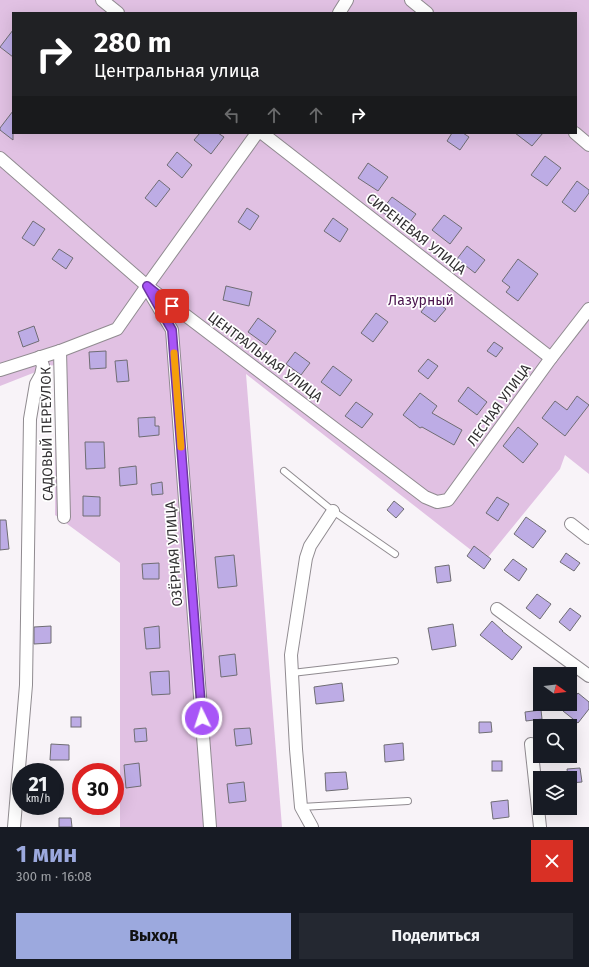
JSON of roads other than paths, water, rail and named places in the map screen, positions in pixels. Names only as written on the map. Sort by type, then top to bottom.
[{"type":"street","points":[[102,0],[117,12]]},
{"type":"street","points":[[340,12],[348,0]]},
{"type":"street","points":[[411,0],[426,12]]},
{"type":"street","points":[[0,370],[60,351],[117,329],[256,134]]},
{"type":"street","name":"СИРЕНЕВАЯ УЛИЦА","points":[[263,134],[551,358]]},
{"type":"street","points":[[576,134],[589,145]]},
{"type":"street","name":"ЦЕНТРАЛЬНАЯ УЛИЦА","points":[[0,158],[147,286],[425,497]]},
{"type":"street","name":"ОЗЁРНАЯ УЛИЦА","points":[[147,286],[172,330],[210,827]]},
{"type":"street","name":"ЛЕСНАЯ УЛИЦА","points":[[425,497],[437,502],[448,500],[551,358],[589,309]]},
{"type":"street","name":"САДОВЫЙ ПЕРЕУЛОК","points":[[60,351],[64,517]]},
{"type":"street","points":[[14,827],[26,685],[30,419],[36,384],[41,375],[43,366],[40,357]]},
{"type":"street","points":[[312,827],[301,807],[291,655],[306,558],[310,546],[333,510]]},
{"type":"street","points":[[571,524],[589,538]]},
{"type":"street","points":[[497,609],[589,676]]},
{"type":"street","points":[[531,744],[540,827]]},
{"type":"lane","points":[[284,471],[333,510],[395,554]]},
{"type":"lane","points":[[292,673],[395,661]]},
{"type":"lane","points":[[301,807],[408,801]]},
{"type":"park label","name":"Лазурный","points":[[421,300]]}]
